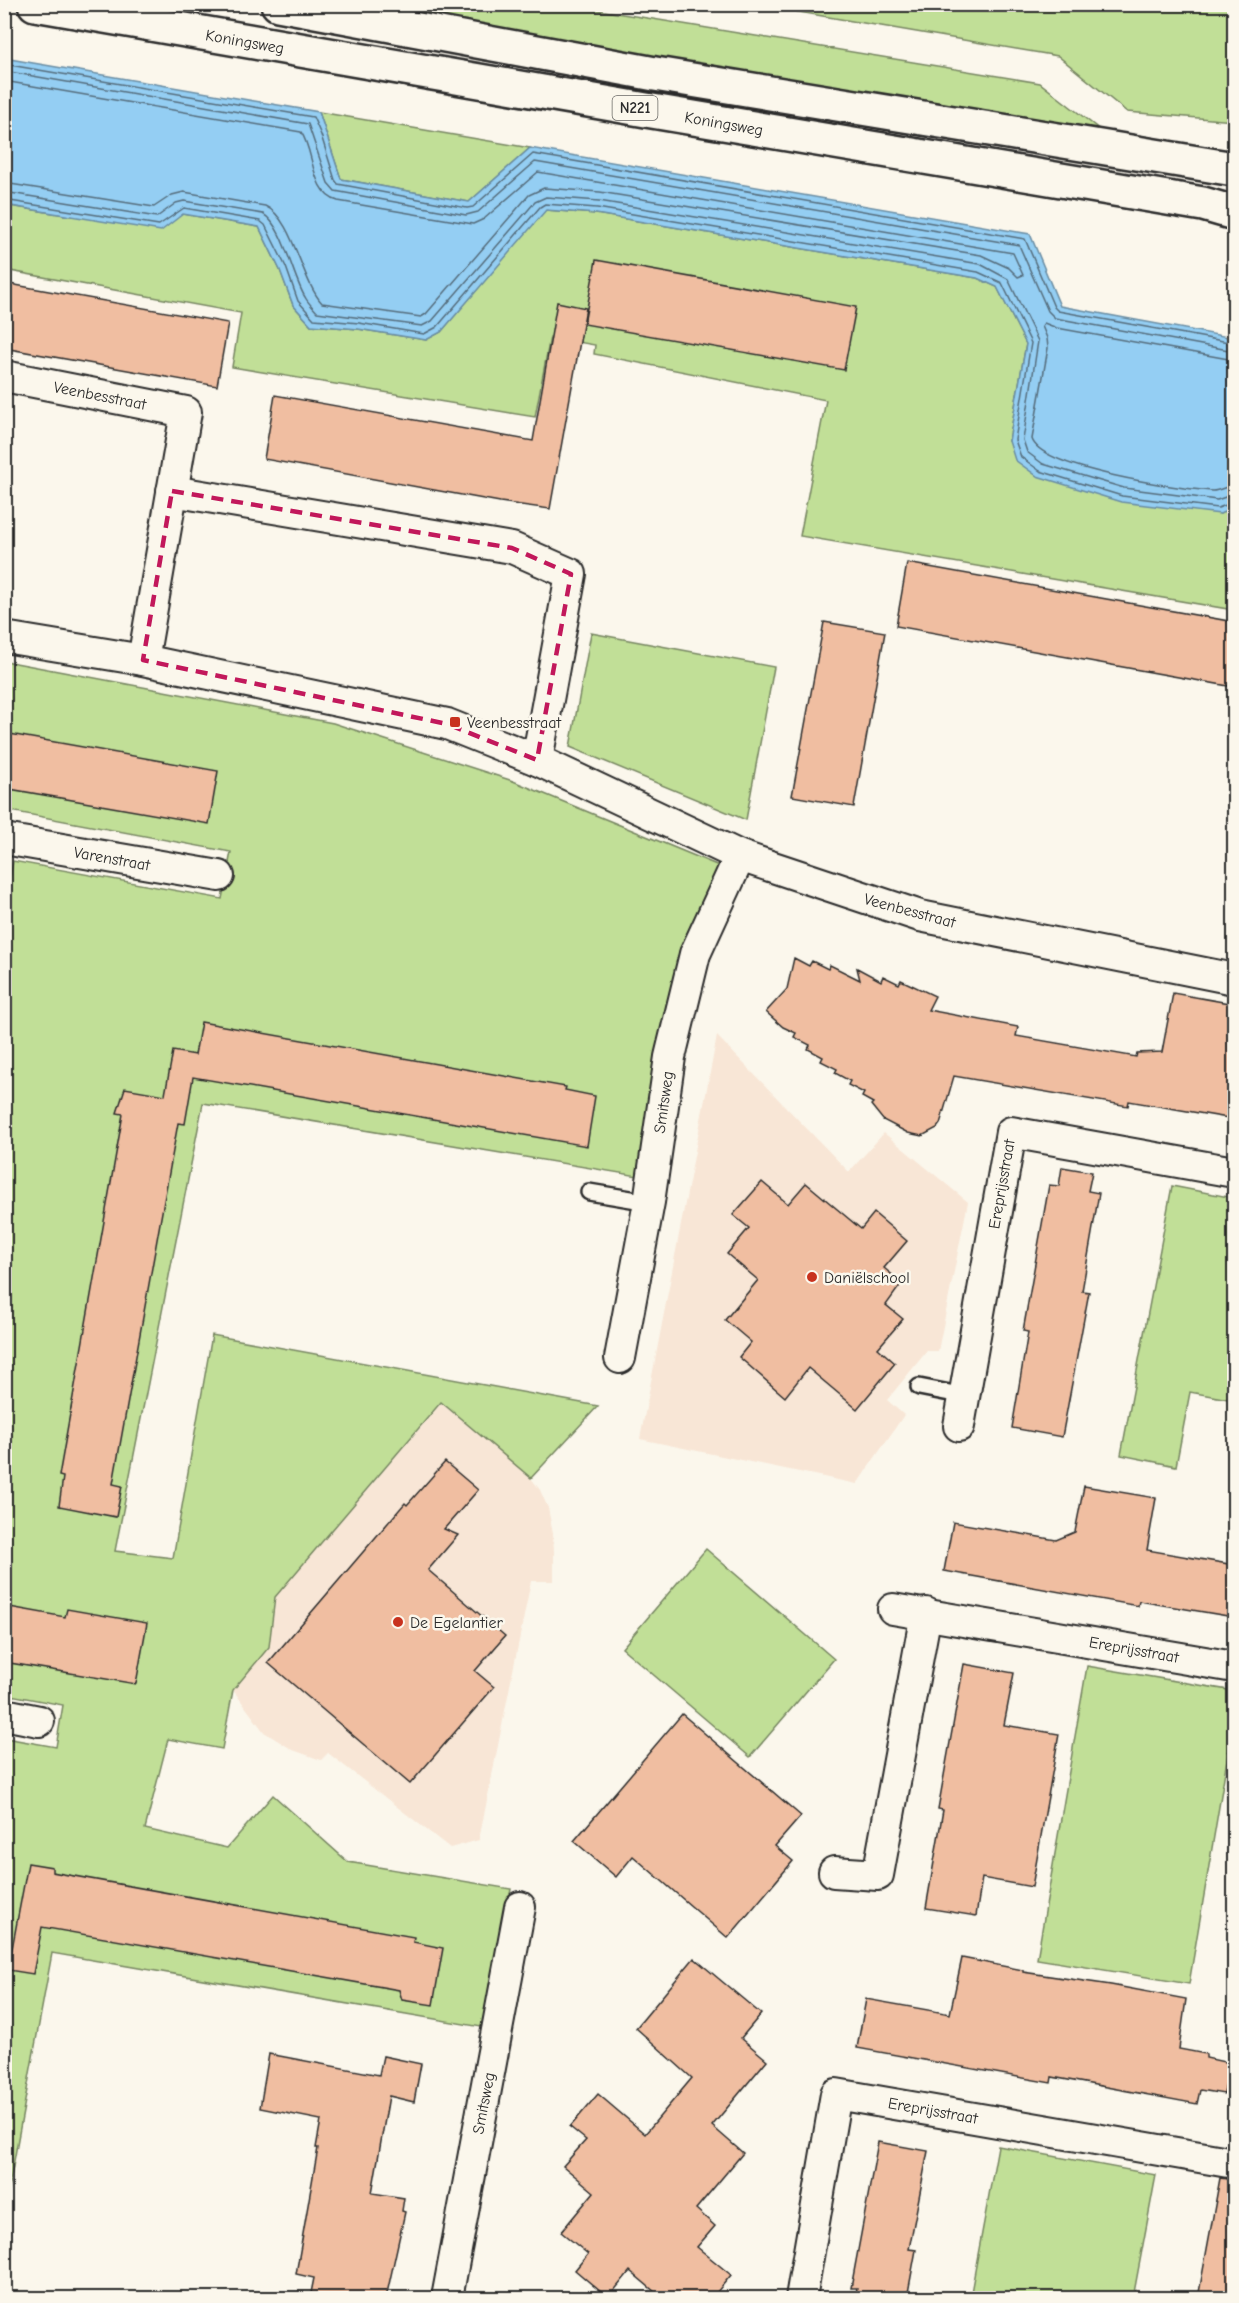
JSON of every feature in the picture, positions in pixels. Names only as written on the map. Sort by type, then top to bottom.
[{"type":"main road","name":"Koningsweg","points":[[36,4],[1203,204],[1234,213]]},
{"type":"main road","name":"N221","points":[[278,4],[655,74],[1234,169]]},
{"type":"street","name":"Veenbesstraat","points":[[4,376],[186,412],[143,660]]},
{"type":"street","points":[[172,491],[512,548],[571,574],[537,760]]},
{"type":"street","name":"Veenbesstraat","points":[[4,637],[143,660],[447,724],[537,760],[740,856],[920,916],[1234,979]]},
{"type":"street","name":"Varenstraat","points":[[4,839],[219,876]]},
{"type":"street","name":"Smitsweg","points":[[620,1358],[649,1202],[670,1057],[695,954],[740,856]]},
{"type":"street","name":"Ereprijsstraat","points":[[959,1426],[1011,1132],[1234,1172]]},
{"type":"street","name":"Ereprijsstraat","points":[[893,1610],[1234,1667]]},
{"type":"street","points":[[834,1872],[878,1875],[926,1614]]},
{"type":"street","points":[[4,1714],[39,1721]]},
{"type":"street","name":"Smitsweg","points":[[447,2298],[520,1907]]},
{"type":"street","name":"Ereprijsstraat","points":[[801,2298],[836,2094],[1234,2163]]},
{"type":"lane","points":[[589,1192],[649,1202]]},
{"type":"lane","points":[[919,1387],[965,1396]]},
{"type":"highlighted area","points":[[172,491],[512,548],[571,574],[537,760],[447,724],[143,660]]},
{"type":"shaded area","name":"Daniëlschool","points":[[717,1036],[849,1172],[884,1133],[968,1202],[938,1351],[927,1351],[887,1400],[904,1415],[857,1484],[640,1439]]},
{"type":"shaded area","name":"De Egelantier","points":[[442,1402],[531,1478],[540,1490],[548,1508],[554,1552],[554,1581],[531,1581],[479,1840],[450,1848],[328,1753],[321,1760],[293,1750],[264,1732],[233,1690],[269,1647],[275,1597]]},
{"type":"green space","points":[[359,5],[568,5],[1040,83],[1113,140]]},
{"type":"green space","points":[[758,5],[1234,5],[1234,121],[1127,112],[1058,56]]},
{"type":"green space","points":[[319,112],[530,148],[469,202],[341,179]]},
{"type":"green space","points":[[4,205],[71,216],[183,214],[259,227],[280,270],[293,305],[311,325],[358,329],[426,340],[441,332],[545,210],[596,214],[977,278],[997,287],[1026,344],[1009,441],[1220,514],[1234,507],[1234,610],[800,536],[826,400],[594,354],[595,345],[550,337],[535,417],[232,367],[241,313],[5,270]]},
{"type":"green space","points":[[591,633],[774,667],[746,820],[570,747]]},
{"type":"green space","points":[[5,661],[333,723],[513,781],[719,866],[680,948],[638,1176],[203,1103],[115,1551],[173,1558],[212,1335],[598,1406],[531,1478],[441,1402],[275,1597],[269,1647],[233,1690],[222,1749],[168,1739],[145,1829],[227,1848],[273,1795],[348,1862],[511,1889],[487,2028],[52,1953],[5,2210],[5,1738],[56,1747],[63,1705],[5,1694],[5,906],[13,861],[222,899],[231,852],[5,810]]},
{"type":"green space","points":[[1172,1186],[1234,1198],[1234,1400],[1190,1392],[1176,1466],[1121,1455]]},
{"type":"green space","points":[[706,1549],[834,1659],[750,1757],[622,1648]]},
{"type":"green space","points":[[1087,1666],[1234,1691],[1234,1718],[1189,1984],[1037,1959]]},
{"type":"green space","points":[[998,2146],[1156,2175],[1133,2298],[970,2298]]},
{"type":"water","points":[[4,58],[319,112],[341,179],[469,202],[530,148],[1030,234],[1060,306],[1234,338],[1234,507],[1220,514],[1121,502],[1037,476],[1015,460],[1009,441],[1026,344],[997,287],[977,278],[596,214],[546,210],[441,332],[426,340],[358,329],[311,325],[293,305],[280,270],[259,227],[183,214],[161,231],[5,205]]},
{"type":"building","points":[[596,260],[856,307],[844,370],[584,324]]},
{"type":"building","points":[[4,283],[228,323],[217,386],[4,348]]},
{"type":"building","points":[[557,302],[586,308],[550,509],[264,459],[275,395],[533,441]]},
{"type":"building","points":[[907,563],[1234,622],[1234,687],[896,626]]},
{"type":"building","points":[[824,622],[885,632],[854,807],[792,796]]},
{"type":"building","points":[[4,733],[218,771],[209,824],[4,788]]},
{"type":"building","points":[[794,958],[809,966],[812,961],[828,969],[830,965],[860,980],[857,968],[881,981],[883,976],[899,984],[901,980],[935,996],[928,1010],[1018,1027],[1016,1036],[1136,1057],[1137,1053],[1162,1052],[1173,993],[1234,1004],[1234,1119],[1129,1101],[1128,1106],[954,1076],[937,1128],[922,1136],[908,1133],[883,1120],[871,1105],[873,1103],[862,1097],[864,1093],[848,1085],[850,1081],[835,1073],[837,1069],[821,1061],[823,1057],[808,1049],[810,1045],[794,1037],[796,1033],[783,1027],[766,1012],[787,989]]},
{"type":"building","points":[[201,1022],[566,1087],[565,1090],[595,1096],[587,1146],[193,1077],[185,1124],[178,1123],[113,1484],[122,1486],[116,1517],[59,1506],[63,1477],[59,1476],[123,1114],[117,1113],[125,1088],[165,1095],[173,1051],[195,1055]]},
{"type":"building","points":[[1062,1167],[1092,1172],[1088,1191],[1099,1193],[1082,1291],[1089,1292],[1062,1437],[1012,1428],[1028,1332],[1023,1331],[1049,1185],[1059,1186]]},
{"type":"building","points":[[762,1182],[788,1204],[806,1183],[861,1229],[874,1213],[907,1241],[884,1268],[902,1283],[886,1305],[903,1319],[878,1348],[895,1363],[857,1409],[808,1368],[785,1397],[739,1357],[751,1342],[725,1320],[758,1280],[727,1254],[749,1228],[733,1215]]},
{"type":"building","points":[[445,1462],[478,1490],[444,1529],[458,1535],[428,1570],[505,1636],[475,1671],[494,1687],[410,1784],[268,1663],[405,1503],[407,1505]]},
{"type":"building","points":[[1084,1486],[1156,1498],[1147,1550],[1234,1565],[1234,1617],[1139,1601],[1138,1606],[944,1571],[953,1522],[1056,1540],[1075,1532]]},
{"type":"building","points":[[4,1606],[65,1617],[67,1609],[147,1623],[136,1684],[4,1662]]},
{"type":"building","points":[[964,1664],[1014,1673],[1004,1725],[1059,1734],[1032,1887],[982,1878],[976,1916],[926,1908],[943,1810],[938,1809]]},
{"type":"building","points":[[682,1714],[801,1816],[775,1846],[793,1861],[728,1938],[633,1856],[616,1877],[574,1841]]},
{"type":"building","points":[[28,1863],[52,1867],[52,1872],[414,1937],[413,1942],[443,1948],[433,2005],[402,2000],[399,1990],[42,1927],[33,1974],[8,1970]]},
{"type":"building","points":[[694,1958],[761,2014],[741,2038],[767,2060],[712,2126],[743,2153],[696,2209],[715,2226],[697,2247],[731,2275],[712,2298],[662,2298],[630,2271],[608,2298],[575,2270],[588,2254],[561,2232],[594,2192],[563,2166],[586,2140],[570,2127],[598,2094],[645,2134],[692,2078],[636,2028]]},
{"type":"building","points":[[962,1958],[1023,1970],[1023,1972],[1186,1999],[1179,2049],[1206,2054],[1206,2058],[1229,2063],[1224,2094],[1200,2090],[1197,2104],[1052,2077],[1051,2083],[857,2048],[866,1999],[950,2014]]},
{"type":"building","points":[[269,2054],[379,2075],[383,2056],[421,2064],[414,2102],[389,2096],[372,2193],[404,2198],[402,2211],[405,2212],[386,2298],[310,2298],[314,2278],[296,2274],[321,2120],[260,2108]]},
{"type":"building","points":[[878,2142],[928,2151],[909,2249],[916,2250],[907,2298],[855,2298],[857,2288],[851,2288]]},
{"type":"building","points":[[1220,2178],[1234,2180],[1234,2298],[1198,2298]]},
{"type":"place","name":"Veenbesstraat","points":[[455,722]]},
{"type":"place","name":"Daniëlschool","points":[[812,1277]]},
{"type":"place","name":"De Egelantier","points":[[398,1622]]}]
